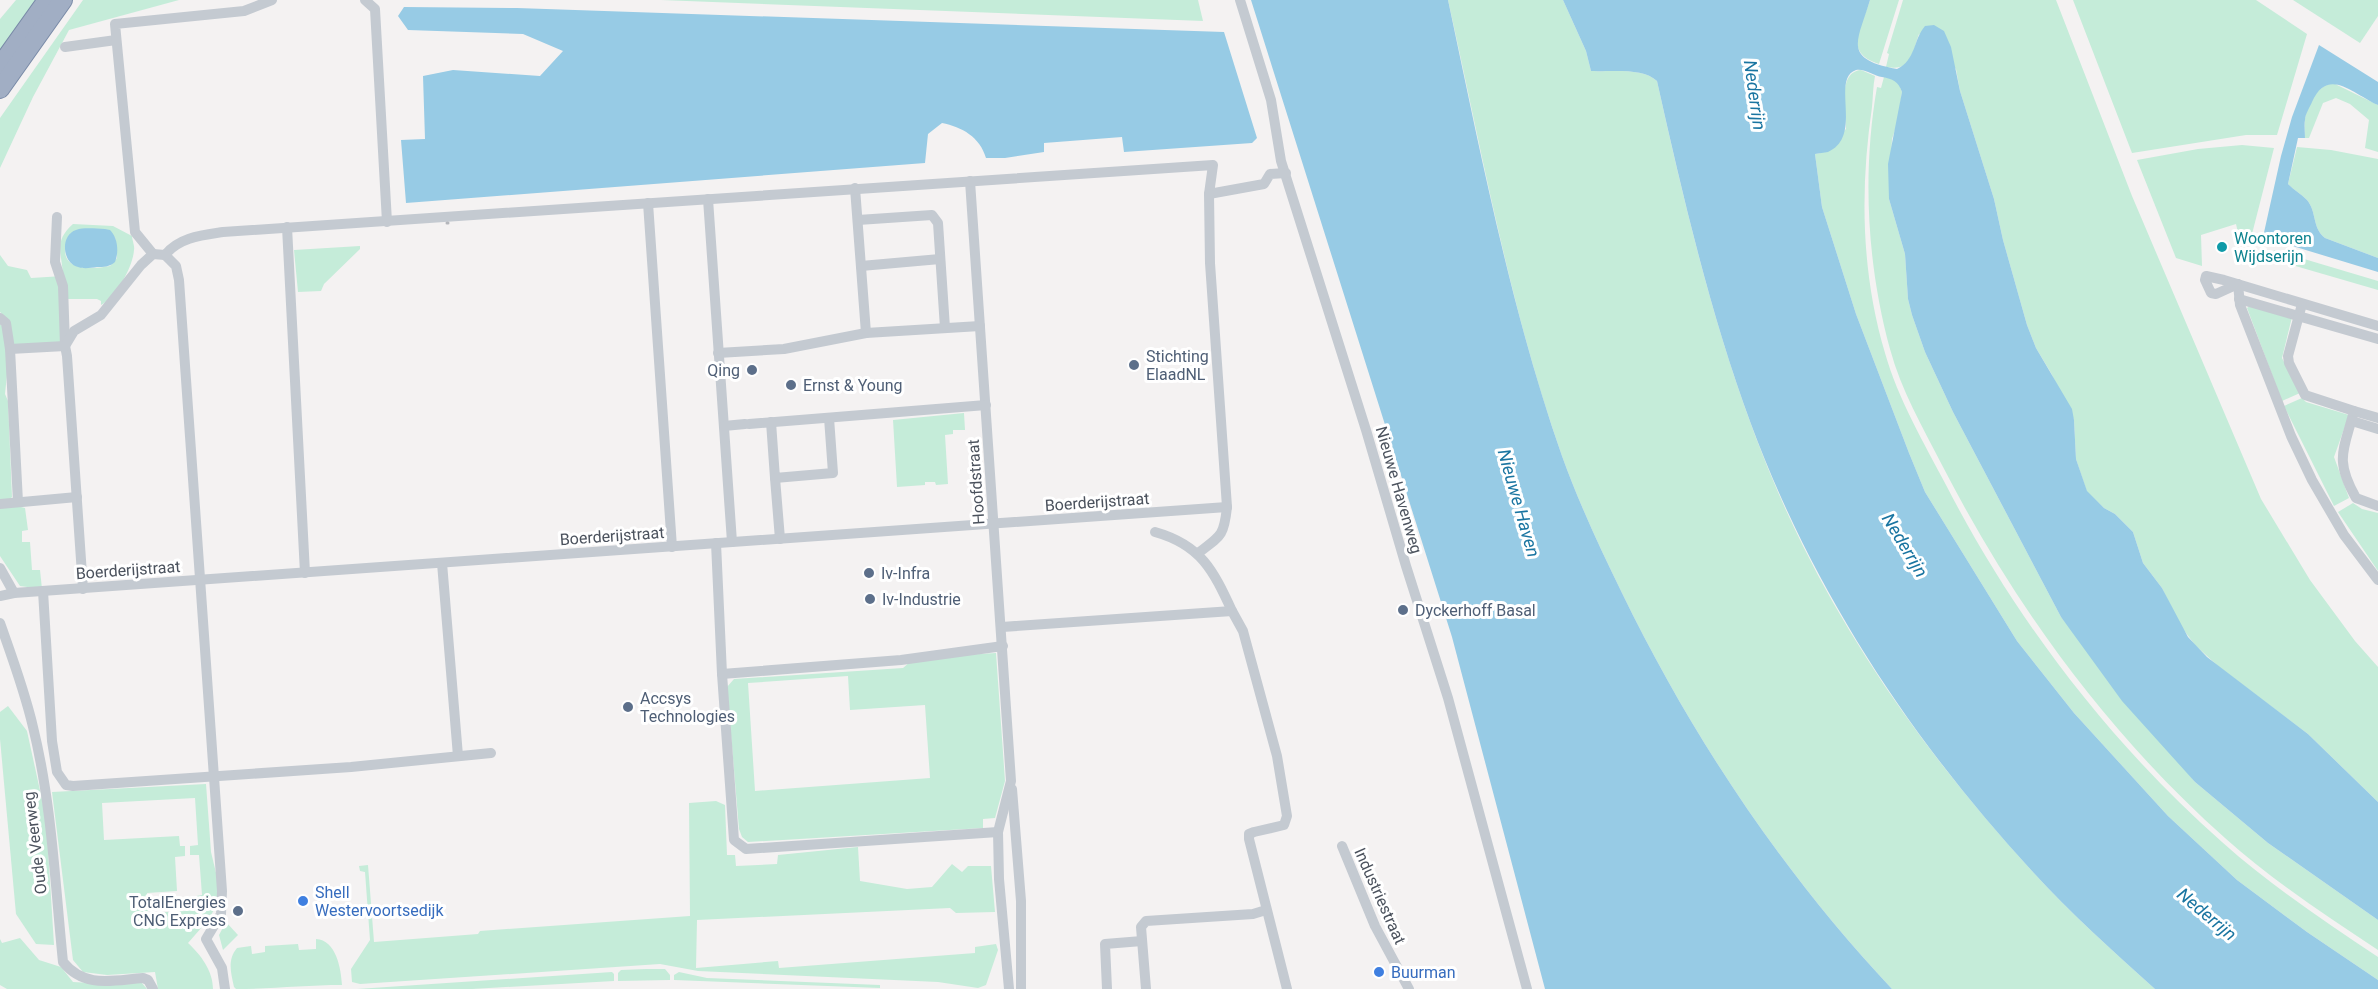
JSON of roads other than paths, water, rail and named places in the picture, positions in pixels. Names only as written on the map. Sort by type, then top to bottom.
[{"type":"highway","points":[[0,66],[47,0]]},
{"type":"highway","points":[[0,89],[63,0]]},
{"type":"street","points":[[225,989],[222,968],[206,939],[221,914],[221,882],[179,280],[176,267],[165,255],[153,254],[135,232],[115,24],[244,11],[272,0]]},
{"type":"street","points":[[365,0],[375,9],[387,222]]},
{"type":"street","name":"Nieuwe Havenweg","points":[[1240,0],[1271,100],[1276,136],[1286,174],[1448,698],[1527,989]]},
{"type":"street","points":[[64,47],[116,40]]},
{"type":"street","points":[[165,255],[176,244],[196,237],[223,232],[1213,165],[1209,194],[1210,263],[1227,507],[1225,528],[1220,537],[1198,553]]},
{"type":"street","points":[[1209,194],[1264,184],[1270,174],[1286,174]]},
{"type":"street","name":"Hoofdstraat","points":[[970,181],[1020,888],[1022,989]]},
{"type":"street","points":[[855,188],[866,333]]},
{"type":"street","points":[[708,199],[732,542]]},
{"type":"street","points":[[648,203],[672,547]]},
{"type":"street","points":[[858,220],[932,214],[938,223],[945,328]]},
{"type":"street","points":[[57,217],[55,262],[63,286],[65,346],[83,589]]},
{"type":"street","points":[[287,227],[306,573]]},
{"type":"street","points":[[65,346],[74,331],[101,315],[141,265],[153,254]]},
{"type":"street","points":[[861,266],[940,259]]},
{"type":"street","points":[[2378,326],[2238,284],[2239,299],[2292,436],[2312,480],[2344,535],[2378,580]]},
{"type":"street","points":[[2239,299],[2378,339]]},
{"type":"street","points":[[2302,304],[2288,357],[2305,395],[2378,429]]},
{"type":"street","points":[[0,318],[6,323],[10,349],[18,502]]},
{"type":"street","points":[[718,353],[784,349],[866,333],[980,326]]},
{"type":"street","points":[[10,349],[65,346]]},
{"type":"street","points":[[724,426],[986,405]]},
{"type":"street","points":[[2353,416],[2378,418]]},
{"type":"street","points":[[2353,416],[2341,456],[2344,470],[2356,498],[2378,506]]},
{"type":"street","points":[[775,478],[833,473],[829,418]]},
{"type":"street","points":[[771,422],[780,539]]},
{"type":"street","points":[[0,504],[76,497]]},
{"type":"street","name":"Boerderijstraat","points":[[0,596],[14,593],[1227,507]]},
{"type":"street","points":[[1155,532],[1171,537],[1198,553],[1215,574],[1243,631],[1274,745],[1287,816],[1284,825],[1250,834],[1248,839],[1287,989]]},
{"type":"street","points":[[716,543],[722,674],[734,840],[747,849],[998,832]]},
{"type":"street","points":[[442,563],[458,756]]},
{"type":"street","points":[[0,568],[14,593]]},
{"type":"street","points":[[43,591],[52,741],[57,772],[66,785],[351,767],[491,753]]},
{"type":"street","points":[[1002,627],[1232,611]]},
{"type":"street","name":"Oude Veerweg","points":[[0,623],[33,726],[48,817],[63,962],[77,976],[87,980],[143,978],[148,980],[153,989]]},
{"type":"street","points":[[722,674],[901,660],[1003,646]]},
{"type":"street","name":"Hoofdstraat","points":[[1009,989],[998,832],[1011,781]]},
{"type":"street","name":"Industriestraat","points":[[1342,846],[1375,926],[1408,989]]},
{"type":"street","points":[[1146,989],[1141,927],[1146,921],[1253,914],[1266,910]]},
{"type":"street","points":[[1005,928],[1019,927]]},
{"type":"street","points":[[1107,989],[1105,944],[1142,941]]},
{"type":"water","name":"Nieuwe Haven","points":[[1251,0],[1448,0],[1498,230],[1527,345],[1562,456],[1590,525],[1649,647],[1709,751],[1742,801],[1813,898],[1892,989],[1545,989],[1452,637]]},
{"type":"water","name":"Nederrijn","points":[[1563,0],[1870,0],[1859,37],[1858,46],[1861,54],[1867,60],[1879,65],[1897,69],[1908,60],[1925,26],[1934,25],[1944,31],[1951,47],[1960,91],[1994,199],[2027,325],[2036,348],[2072,409],[2076,459],[2087,491],[2133,532],[2143,563],[2162,588],[2188,637],[2207,657],[2308,734],[2378,802],[2378,920],[2268,843],[2195,782],[2122,701],[2061,617],[1953,412],[1925,352],[1912,315],[1908,299],[1905,254],[1889,199],[1888,164],[1902,92],[1899,85],[1892,80],[1856,70],[1849,75],[1846,84],[1844,134],[1838,144],[1828,152],[1815,154],[1822,207],[1856,314],[1925,492],[2017,641],[2074,713],[2168,816],[2237,880],[2307,932],[2378,980],[2378,989],[2155,989],[2061,902],[1988,821],[1946,770],[1870,661],[1804,546],[1776,486],[1736,382],[1710,297],[1687,211],[1657,81],[1635,72],[1591,71],[1586,51]]},
{"type":"water","points":[[404,7],[517,8],[1224,32],[1257,138],[1252,143],[1124,152],[1122,137],[1044,143],[1044,152],[1005,158],[986,158],[979,144],[969,134],[942,123],[928,134],[925,163],[406,203],[401,140],[425,139],[423,76],[453,70],[540,76],[563,51],[523,34],[408,30],[398,16]]},
{"type":"water","points":[[2319,45],[2378,82],[2378,105],[2342,86],[2333,84],[2318,91],[2306,115],[2305,138],[2298,138],[2288,184],[2307,200],[2318,230],[2325,238],[2378,258],[2378,272],[2263,237],[2292,117]]},
{"type":"water","points":[[83,229],[105,229],[113,233],[116,241],[115,262],[106,266],[80,268],[69,260],[65,243],[71,233]]},
{"type":"place","name":"Woontoren Wijdserijn","points":[[2222,247]]},
{"type":"place","name":"Stichting ElaadNL","points":[[1134,365]]},
{"type":"place","name":"Qing","points":[[752,370]]},
{"type":"place","name":"Ernst & Young","points":[[791,385]]},
{"type":"place","name":"Iv-Infra","points":[[869,573]]},
{"type":"place","name":"Iv-Industrie","points":[[870,599]]},
{"type":"place","name":"Dyckerhoff Basal","points":[[1403,610]]},
{"type":"place","name":"Accsys Technologies","points":[[628,707]]},
{"type":"place","name":"Shell Westervoortsedijk","points":[[303,901]]},
{"type":"place","name":"TotalEnergies CNG Express","points":[[238,911]]},
{"type":"place","name":"Buurman","points":[[1379,972]]}]
